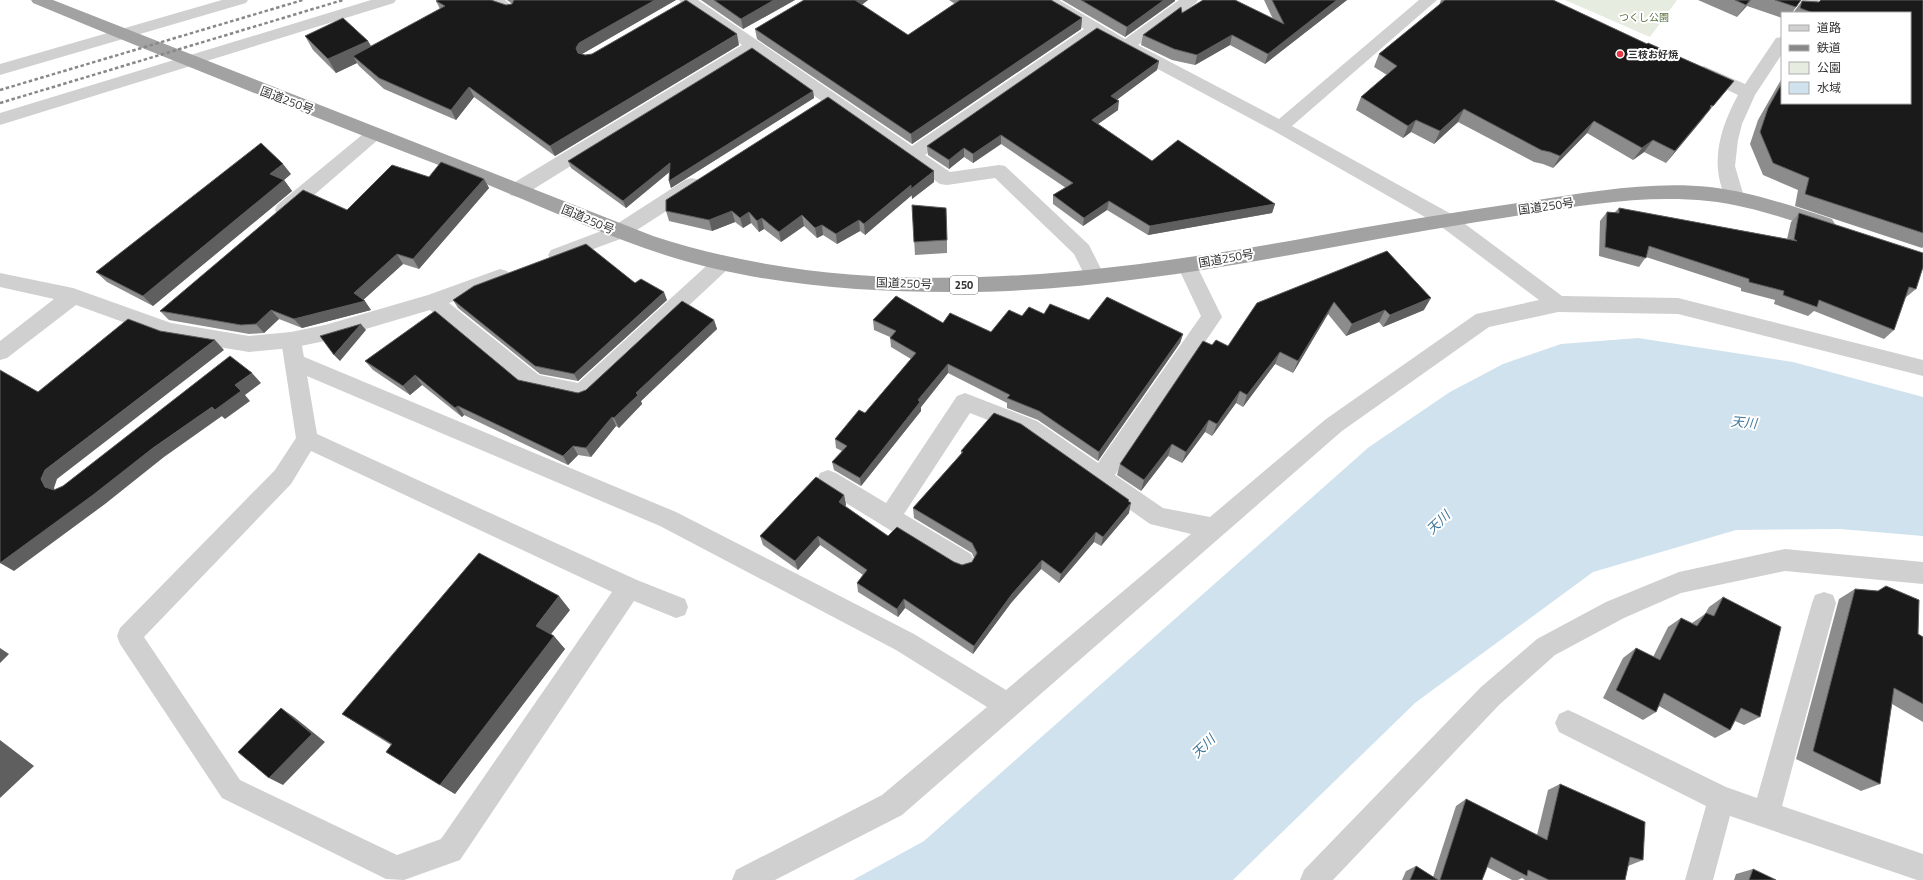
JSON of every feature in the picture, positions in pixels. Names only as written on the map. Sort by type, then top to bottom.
[{"type":"highway","name":"国道250号","points":[[38,0],[190,62],[518,190],[619,232],[722,263],[797,275],[883,283],[956,285],[1015,284],[1095,277],[1146,272],[1446,220],[1647,192],[1704,193],[1735,197],[1769,206],[1842,230]]},
{"type":"street","points":[[0,70],[240,0]]},
{"type":"street","points":[[0,119],[190,62],[388,0]]},
{"type":"street","points":[[494,0],[509,10]]},
{"type":"street","points":[[1047,0],[1126,46],[1280,127],[1446,220],[1558,304]]},
{"type":"street","points":[[1126,46],[1190,0]]},
{"type":"street","points":[[1280,127],[1429,0]]},
{"type":"street","points":[[1803,12],[1811,0]]},
{"type":"street","points":[[684,4],[751,38],[822,102],[912,155],[947,179],[999,171],[1082,250],[1095,277]]},
{"type":"street","points":[[912,155],[1096,28]]},
{"type":"street","points":[[518,190],[751,38]]},
{"type":"street","points":[[1735,197],[1725,156],[1732,128],[1747,92],[1781,43]]},
{"type":"street","points":[[1690,66],[1747,92]]},
{"type":"street","points":[[271,221],[374,134]]},
{"type":"street","points":[[544,260],[619,232],[710,173]]},
{"type":"street","points":[[433,301],[533,382],[582,392],[722,263]]},
{"type":"street","points":[[1101,477],[1212,317],[1187,265]]},
{"type":"street","points":[[0,280],[73,296],[156,318],[170,331],[249,344],[291,340],[325,333],[433,301],[515,271]]},
{"type":"street","points":[[0,352],[73,296]]},
{"type":"street","points":[[746,880],[892,806],[1334,425],[1483,320],[1558,304],[1678,306],[1923,368]]},
{"type":"street","points":[[291,340],[307,439],[283,477],[129,636],[231,789],[396,869],[450,850],[629,588]]},
{"type":"street","points":[[225,363],[249,344]]},
{"type":"street","points":[[295,362],[668,519],[905,642],[1008,706]]},
{"type":"street","points":[[890,517],[966,402],[1029,427],[1158,517],[1214,528]]},
{"type":"street","points":[[307,439],[629,588],[676,607]]},
{"type":"street","points":[[828,480],[963,562]]},
{"type":"street","points":[[1314,880],[1490,696],[1546,647],[1614,610],[1679,583],[1785,560],[1923,573]]},
{"type":"street","points":[[1766,814],[1824,603]]},
{"type":"street","points":[[1568,723],[1721,799],[1923,868]]},
{"type":"street","points":[[1699,880],[1721,799]]},
{"type":"green space","name":"つくし公園","points":[[1565,0],[1677,0],[1650,37]]},
{"type":"water","name":"天川","points":[[1638,338],[1793,362],[1923,397],[1923,536],[1840,529],[1736,530],[1593,572],[1415,703],[1233,880],[853,880],[924,841],[1369,447],[1450,392],[1503,364],[1561,344]]},
{"type":"building","points":[[491,0],[506,5],[512,4],[514,0],[655,0],[579,43],[576,48],[578,53],[585,55],[592,54],[686,0],[737,34],[550,146],[469,87],[451,110],[379,78],[353,56],[445,6],[436,1]]},
{"type":"building","points":[[714,0],[774,0],[741,19]]},
{"type":"building","points":[[804,0],[855,0],[908,35],[960,0],[1051,0],[1082,18],[911,134],[755,29]]},
{"type":"building","points":[[1081,0],[1164,0],[1127,27]]},
{"type":"building","points":[[1203,0],[1235,0],[1284,24],[1272,0],[1337,0],[1268,54],[1232,35],[1197,55],[1174,49],[1143,35],[1181,7],[1182,13]]},
{"type":"building","points":[[1445,0],[1553,0],[1647,44],[1648,43],[1734,81],[1713,106],[1711,105],[1710,109],[1675,151],[1653,140],[1642,148],[1594,121],[1560,156],[1541,150],[1464,109],[1440,131],[1416,120],[1408,126],[1361,97],[1397,66],[1379,54]]},
{"type":"building","points":[[1735,0],[1750,0],[1746,5]]},
{"type":"building","points":[[1775,0],[1801,0],[1796,7]]},
{"type":"building","points":[[1821,0],[1923,0],[1923,233],[1805,194],[1809,178],[1773,163],[1760,132],[1768,108],[1781,85],[1781,104],[1911,104],[1911,12],[1810,12],[1800,8],[1802,1],[1819,2]]},
{"type":"building","points":[[343,18],[368,41],[328,59],[305,36]]},
{"type":"building","points":[[1097,28],[1159,61],[1111,96],[1119,101],[1092,120],[1152,161],[1178,140],[1275,204],[1150,226],[1109,201],[1084,218],[1053,195],[1073,183],[1001,135],[973,154],[964,148],[949,160],[927,146]]},
{"type":"building","points":[[752,48],[813,91],[669,181],[670,163],[623,201],[568,161]]},
{"type":"building","points":[[828,97],[934,171],[911,189],[911,185],[864,224],[859,220],[836,234],[822,225],[815,228],[802,215],[779,232],[762,218],[757,221],[749,212],[740,218],[732,211],[709,220],[666,211],[666,200]]},
{"type":"building","points":[[261,143],[283,164],[270,174],[284,180],[143,296],[96,272]]},
{"type":"building","points":[[441,162],[484,179],[413,259],[397,254],[354,293],[365,301],[294,319],[271,310],[256,324],[241,325],[160,311],[303,190],[347,210],[392,165],[429,177]]},
{"type":"building","points":[[912,205],[946,208],[947,240],[914,242]]},
{"type":"building","points":[[1619,208],[1797,241],[1794,239],[1799,213],[1923,253],[1923,267],[1916,289],[1909,287],[1894,330],[1819,300],[1817,307],[1783,295],[1784,291],[1749,282],[1749,279],[1649,246],[1646,258],[1605,247],[1607,212],[1619,213]]},
{"type":"building","points":[[586,244],[635,283],[641,279],[664,292],[574,374],[535,366],[453,300],[474,286]]},
{"type":"building","points":[[1387,251],[1431,298],[1390,315],[1385,310],[1352,324],[1334,302],[1298,361],[1280,352],[1247,395],[1240,391],[1217,424],[1209,420],[1186,452],[1172,444],[1144,480],[1120,464],[1203,341],[1212,345],[1216,340],[1228,346],[1257,303]]},
{"type":"building","points":[[896,296],[943,323],[950,313],[991,332],[1009,310],[1022,316],[1029,307],[1044,314],[1050,304],[1089,320],[1107,297],[1183,334],[1099,452],[1039,411],[1007,398],[1010,395],[948,364],[918,400],[920,402],[860,478],[832,462],[847,446],[835,439],[859,410],[865,413],[916,353],[890,338],[896,331],[873,320]]},
{"type":"building","points":[[682,301],[714,320],[636,393],[638,395],[614,418],[612,417],[586,448],[573,446],[563,456],[458,406],[455,408],[415,375],[403,386],[365,361],[435,311],[518,380],[578,393],[586,390]]},
{"type":"building","points":[[128,319],[160,331],[215,340],[45,470],[41,479],[45,487],[54,490],[63,486],[230,356],[252,373],[235,385],[241,391],[215,410],[212,407],[153,448],[93,495],[0,563],[0,370],[38,392]]},
{"type":"building","points":[[361,324],[334,355],[320,336]]},
{"type":"building","points":[[994,413],[1021,424],[1129,500],[1128,501],[1131,503],[1103,537],[1096,532],[1061,574],[1042,560],[1012,594],[974,646],[904,599],[897,609],[857,583],[867,570],[818,536],[795,561],[760,536],[816,477],[844,495],[839,502],[888,536],[897,527],[954,562],[962,565],[972,562],[977,553],[972,543],[913,508],[963,452],[961,451]]},
{"type":"building","points":[[479,553],[559,596],[536,626],[554,636],[440,785],[386,752],[392,744],[342,714]]},
{"type":"building","points":[[1886,586],[1919,600],[1918,634],[1923,637],[1923,704],[1894,688],[1880,784],[1813,751],[1855,589],[1878,591]]},
{"type":"building","points":[[1723,597],[1781,627],[1760,717],[1741,708],[1730,730],[1664,693],[1656,712],[1616,690],[1636,648],[1660,660],[1681,618],[1697,626],[1706,613],[1714,616]]},
{"type":"building","points":[[281,708],[312,734],[269,778],[238,752]]},
{"type":"building","points":[[1560,784],[1645,822],[1643,860],[1630,857],[1625,880],[1549,880],[1528,870],[1527,876],[1491,857],[1482,880],[1440,880],[1466,799],[1547,840]]},
{"type":"building","points":[[1416,866],[1438,880],[1410,880]]},
{"type":"building","points":[[1753,869],[1776,880],[1749,880]]},
{"type":"railway","points":[[0,90],[303,0]]},
{"type":"railway","points":[[0,103],[343,0]]},
{"type":"place","name":"三枝お好焼","points":[[1620,54]]}]
